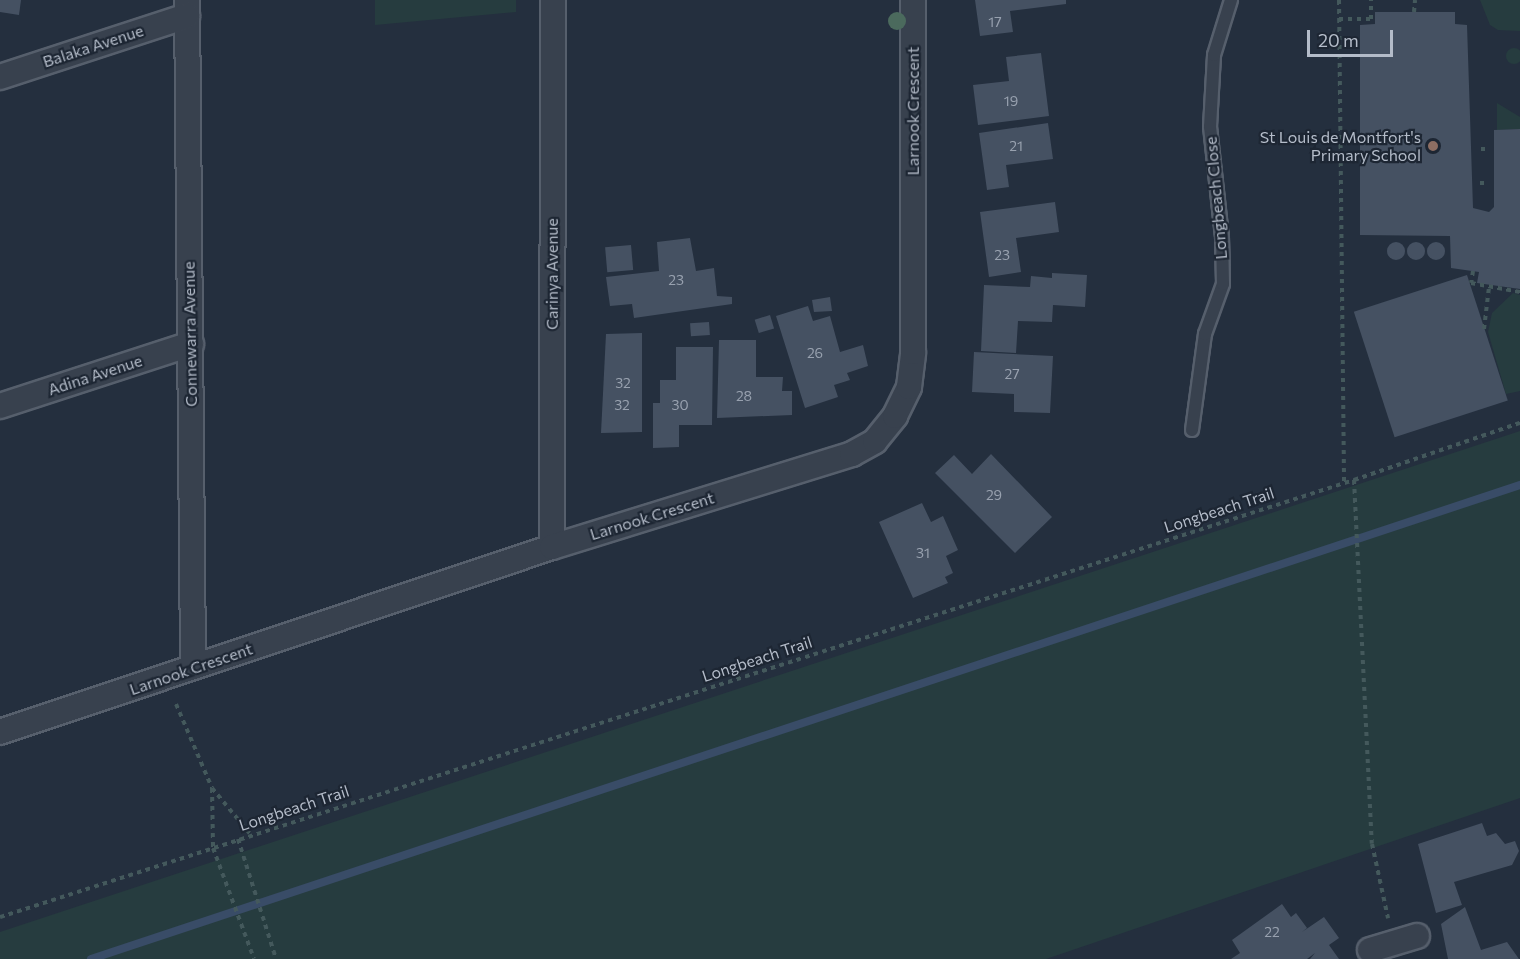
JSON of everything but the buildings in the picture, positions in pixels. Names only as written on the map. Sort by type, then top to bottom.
[{"type":"street","name":"Carinya Avenue","points":[[552,0],[552,547]]},
{"type":"street","name":"Larnook Crescent","points":[[0,732],[552,547],[852,454],[875,441],[895,416],[909,387],[913,352],[913,0]]},
{"type":"street","name":"Balaka Avenue","points":[[0,77],[187,8]]},
{"type":"street","name":"Connewarra Avenue","points":[[187,8],[193,668]]},
{"type":"street","name":"Adina Avenue","points":[[0,406],[191,344]]},
{"type":"street","points":[[1370,950],[1397,951],[1418,936]]},
{"type":"lane","name":"Longbeach Close","points":[[1192,430],[1204,334],[1223,284],[1222,237],[1210,127],[1214,55],[1231,0]]},
{"type":"path","points":[[1339,0],[1344,483]]},
{"type":"path","points":[[1339,19],[1373,19],[1371,0]]},
{"type":"path","points":[[1414,12],[1415,0]]},
{"type":"path","points":[[1483,144],[1483,151]]},
{"type":"path","points":[[1482,181],[1482,188]]},
{"type":"path","points":[[1473,271],[1470,284],[1520,292]]},
{"type":"path","points":[[1484,329],[1489,287]]},
{"type":"path","name":"Longbeach Trail","points":[[0,917],[251,834],[1354,480],[1520,423]]},
{"type":"path","points":[[1354,480],[1372,844],[1397,951]]},
{"type":"path","points":[[176,704],[212,788],[251,834]]},
{"type":"path","points":[[212,788],[213,848],[254,959]]},
{"type":"path","points":[[238,839],[276,959]]},
{"type":"green space","points":[[375,0],[516,0],[516,12],[375,25]]},
{"type":"green space","points":[[1480,0],[1520,0],[1520,31],[1498,30],[1490,25]]},
{"type":"green space","points":[[1514,48],[1522,56],[1514,64],[1506,56]]},
{"type":"green space","points":[[1497,103],[1520,117],[1520,129],[1497,130]]},
{"type":"green space","points":[[1513,293],[1520,295],[1520,391],[1506,394],[1488,332],[1492,313]]},
{"type":"green space","points":[[1520,431],[1520,798],[1046,959],[0,959],[0,932]]},
{"type":"waterway","points":[[91,959],[1520,485]]},
{"type":"place","name":"St Louis de Montfort's Primary School","points":[[1433,146]]}]
